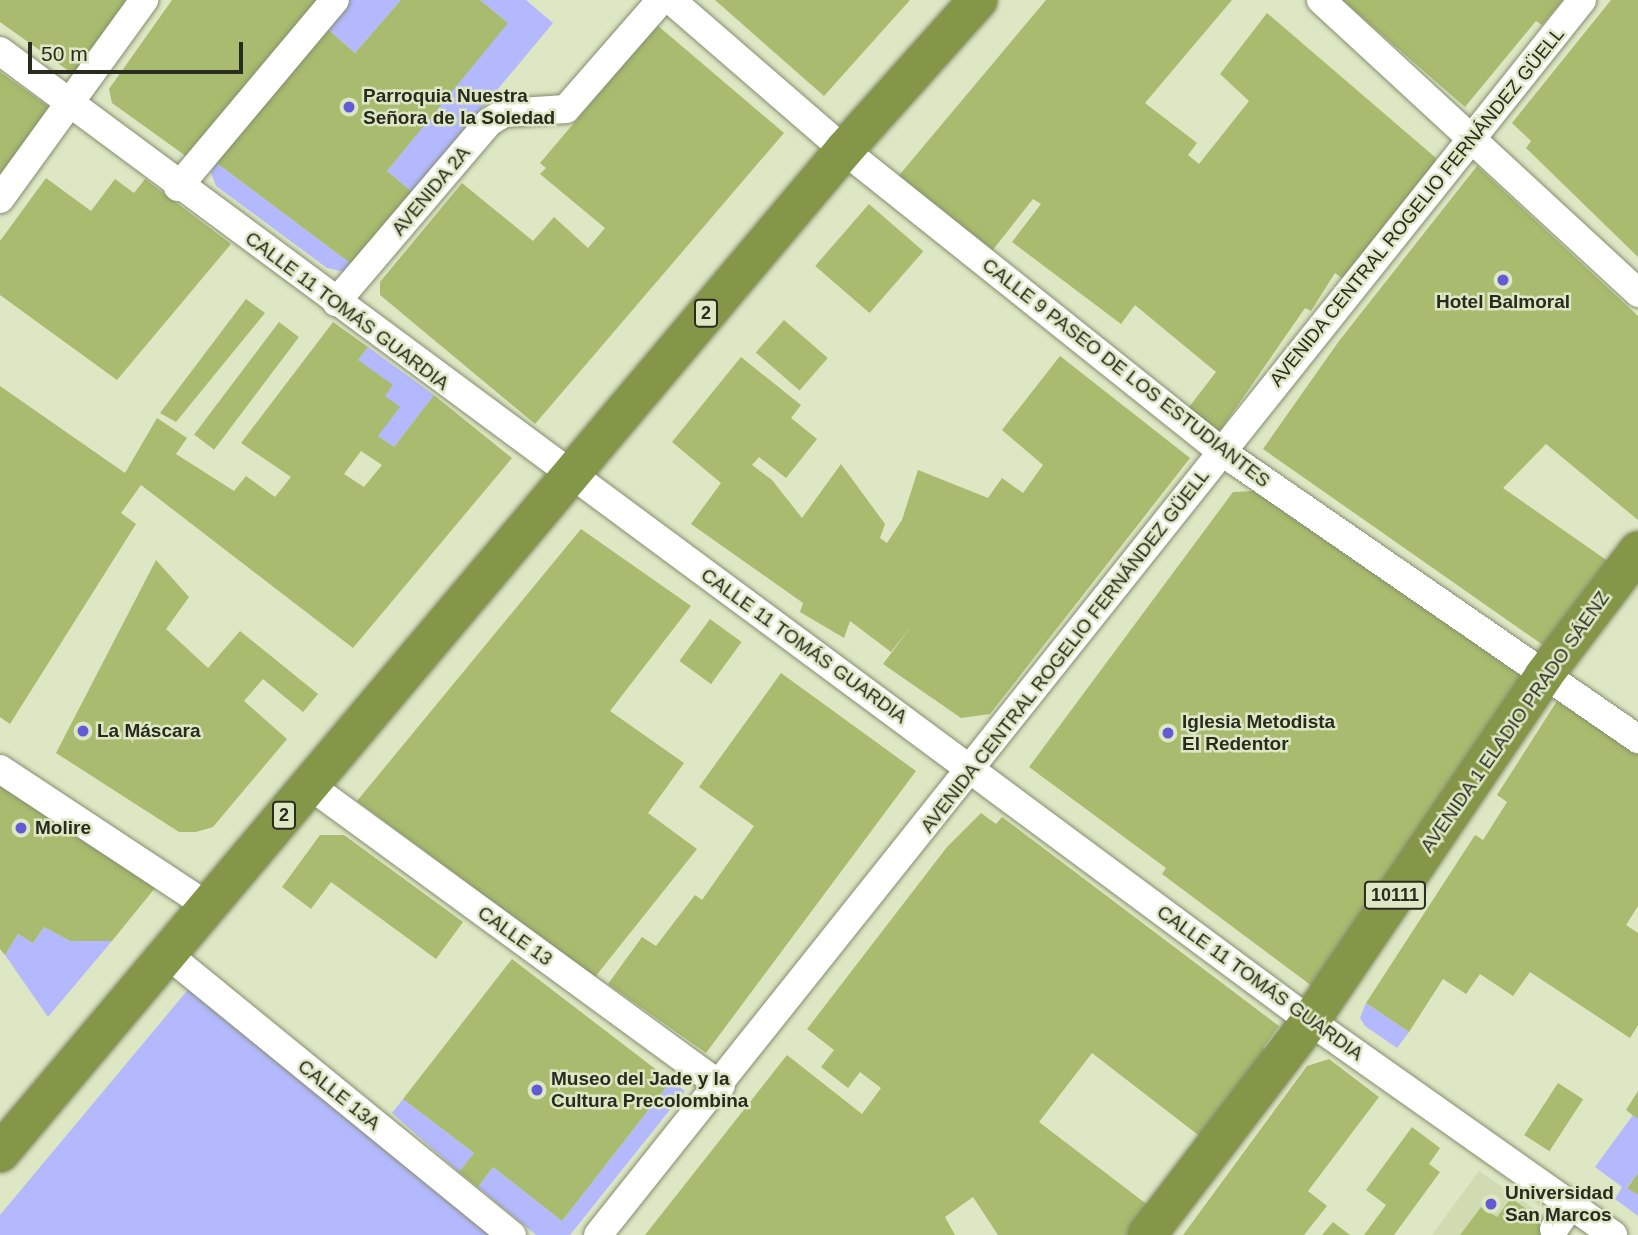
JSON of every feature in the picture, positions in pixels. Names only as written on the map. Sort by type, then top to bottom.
[{"type":"highway","name":"2","points":[[0,1153],[844,150],[978,0]]},
{"type":"highway","name":"AVENIDA 1 ELADIO PRADO SÁENZ","points":[[1147,1235],[1310,1021],[1544,675],[1638,551]]},
{"type":"street","points":[[0,199],[144,0]]},
{"type":"street","points":[[178,187],[335,0]]},
{"type":"street","name":"AVENIDA 2A","points":[[336,302],[489,122],[505,113],[566,109],[662,0]]},
{"type":"street","name":"CALLE 9 PASEO DE LOS ESTUDIANTES","points":[[671,0],[844,150],[1221,451],[1638,739]]},
{"type":"street","points":[[1321,0],[1473,137],[1638,293]]},
{"type":"street","name":"AVENIDA CENTRAL ROGELIO FERNÁNDEZ GÜELL","points":[[598,1235],[722,1086],[974,769],[1221,451],[1582,0]]},
{"type":"street","name":"CALLE 11 TOMÁS GUARDIA","points":[[0,51],[178,187],[569,476],[974,769],[1310,1021],[1613,1235]]},
{"type":"street","points":[[0,769],[208,906]]},
{"type":"street","name":"CALLE 13","points":[[309,785],[722,1086]]},
{"type":"street","name":"CALLE 13A","points":[[167,954],[512,1235]]},
{"type":"street","points":[[1555,1229],[1570,1205]]},
{"type":"shaded area","points":[[347,0],[401,0],[355,53],[324,26]]},
{"type":"shaded area","points":[[480,0],[526,0],[553,23],[412,192],[387,171],[507,22]]},
{"type":"shaded area","points":[[214,161],[354,266],[344,272],[327,268],[216,186],[211,173]]},
{"type":"shaded area","points":[[368,347],[434,395],[394,447],[378,436],[385,396],[358,360]]},
{"type":"shaded area","points":[[44,927],[70,941],[112,941],[48,1017],[5,955],[18,934],[33,943]]},
{"type":"shaded area","points":[[191,986],[494,1235],[0,1235],[0,1215]]},
{"type":"shaded area","points":[[1366,1003],[1409,1032],[1397,1048],[1365,1026],[1360,1018]]},
{"type":"shaded area","points":[[671,1081],[685,1091],[570,1235],[536,1235],[478,1187],[493,1167],[562,1221]]},
{"type":"shaded area","points":[[403,1099],[474,1153],[459,1172],[392,1113]]},
{"type":"shaded area","points":[[1633,1115],[1638,1119],[1638,1173],[1627,1187],[1638,1195],[1638,1216],[1615,1199],[1622,1187],[1595,1167]]},
{"type":"shaded area","name":"Universidad San Marcos","points":[[1479,1171],[1573,1235],[1432,1235]]},
{"type":"building","points":[[0,0],[127,0],[73,74],[0,22]]},
{"type":"building","points":[[172,0],[321,0],[190,159],[112,103],[109,89]]},
{"type":"building","name":"Parroquia Nuestra Señora de la Soledad","points":[[401,0],[480,0],[508,23],[387,171],[412,192],[354,266],[214,161],[324,26],[355,53]]},
{"type":"building","points":[[715,0],[910,0],[824,96]]},
{"type":"building","points":[[1046,0],[1232,0],[1145,103],[1197,143],[1188,155],[1199,164],[1249,101],[1220,74],[1267,13],[1436,158],[1432,175],[1346,281],[1335,273],[1311,311],[1305,308],[1217,435],[1186,411],[1216,372],[1135,305],[1121,324],[1012,242],[1041,204],[1033,199],[992,251],[896,179]]},
{"type":"building","points":[[1342,0],[1563,0],[1542,25],[1536,21],[1465,107]]},
{"type":"building","points":[[1611,0],[1638,0],[1638,257],[1526,148],[1531,141],[1512,123]]},
{"type":"building","points":[[657,25],[784,133],[535,424],[380,295],[380,282],[462,183],[533,241],[554,217],[588,248],[605,228],[540,174],[546,168],[540,163]]},
{"type":"building","points":[[0,72],[52,109],[0,180]]},
{"type":"building","points":[[1477,166],[1638,316],[1638,520],[1546,444],[1503,488],[1612,564],[1550,650],[1263,449],[1339,341]]},
{"type":"building","points":[[46,178],[91,211],[115,179],[134,193],[145,179],[231,244],[117,380],[0,295],[0,241]]},
{"type":"building","points":[[869,204],[923,251],[870,313],[815,266]]},
{"type":"building","points":[[246,299],[265,313],[176,422],[160,413]]},
{"type":"building","points":[[784,320],[828,358],[800,391],[756,352]]},
{"type":"building","points":[[279,322],[299,337],[214,450],[194,435]]},
{"type":"building","points":[[333,322],[368,347],[358,360],[393,385],[385,396],[400,407],[378,436],[394,447],[434,395],[512,458],[353,648],[141,485],[121,513],[136,524],[10,724],[0,717],[0,386],[125,473],[157,418],[187,438],[176,454],[234,491],[246,476],[275,497],[291,477],[241,443]],"holes":[[[361,451],[382,465],[364,487],[344,474]]]},
{"type":"building","points":[[1060,356],[1190,458],[990,714],[961,718],[883,664],[914,623],[891,652],[850,621],[844,638],[800,612],[803,603],[691,524],[721,483],[672,442],[741,357],[801,405],[791,418],[817,439],[786,478],[759,457],[752,465],[772,480],[802,518],[841,464],[885,524],[880,538],[887,543],[902,520],[918,470],[988,498],[1002,478],[1023,493],[1043,465],[1002,430]]},
{"type":"building","points":[[1254,491],[1529,680],[1316,989],[1162,874],[1166,868],[1029,767],[1233,492]]},
{"type":"building","points":[[581,529],[691,606],[610,711],[684,763],[648,813],[697,849],[595,977],[357,801]]},
{"type":"building","points":[[156,560],[189,597],[166,629],[208,668],[240,631],[318,694],[303,712],[263,679],[244,701],[287,739],[213,827],[196,832],[179,832],[56,753]]},
{"type":"building","points":[[710,619],[742,642],[711,684],[679,661]]},
{"type":"building","points":[[781,673],[916,771],[706,1053],[608,984],[642,937],[656,946],[695,895],[702,900],[754,826],[699,787]]},
{"type":"building","points":[[1557,701],[1638,753],[1638,906],[1626,925],[1638,933],[1638,1025],[1630,1038],[1530,972],[1513,996],[1480,974],[1466,994],[1443,979],[1409,1032],[1366,1003],[1475,835],[1483,840],[1507,802],[1497,795]]},
{"type":"building","points":[[0,781],[151,880],[155,888],[112,941],[70,941],[44,927],[33,943],[18,934],[5,955],[0,949]]},
{"type":"building","points":[[981,813],[996,824],[1002,817],[1279,1026],[1263,1048],[1269,1053],[1202,1138],[1092,1053],[1039,1122],[1149,1206],[1127,1235],[998,1235],[973,1197],[945,1217],[955,1235],[645,1235],[787,1055],[862,1114],[881,1088],[860,1072],[848,1088],[821,1067],[834,1050],[807,1029],[947,847]]},
{"type":"building","points":[[320,835],[344,835],[463,922],[436,959],[331,882],[311,909],[282,887]]},
{"type":"building","name":"Museo del Jade y la Cultura Precolombina","points":[[512,959],[671,1081],[562,1221],[493,1167],[478,1187],[459,1172],[474,1153],[403,1099]]},
{"type":"building","points":[[1329,1059],[1379,1097],[1308,1191],[1327,1206],[1304,1235],[1183,1235],[1307,1066]]},
{"type":"building","points":[[1558,1083],[1583,1099],[1549,1151],[1524,1135]]},
{"type":"building","points":[[1638,1091],[1638,1119],[1626,1110]]},
{"type":"building","points":[[1412,1127],[1440,1148],[1429,1164],[1440,1172],[1394,1235],[1364,1235],[1386,1205],[1366,1190]]},
{"type":"building","points":[[1638,1173],[1638,1195],[1627,1188]]},
{"type":"building","points":[[1511,1198],[1563,1235],[1460,1235],[1481,1207],[1497,1217]]},
{"type":"building","points":[[1333,1222],[1350,1235],[1322,1235]]},
{"type":"place","name":"Parroquia Nuestra Señora de la Soledad","points":[[349,107]]},
{"type":"place","name":"Hotel Balmoral","points":[[1503,280]]},
{"type":"place","name":"La Máscara","points":[[83,731]]},
{"type":"place","name":"Iglesia Metodista El Redentor","points":[[1168,733]]},
{"type":"place","name":"Molire","points":[[21,828]]},
{"type":"place","name":"Museo del Jade y la Cultura Precolombina","points":[[537,1090]]},
{"type":"place","name":"Universidad San Marcos","points":[[1491,1204]]}]
